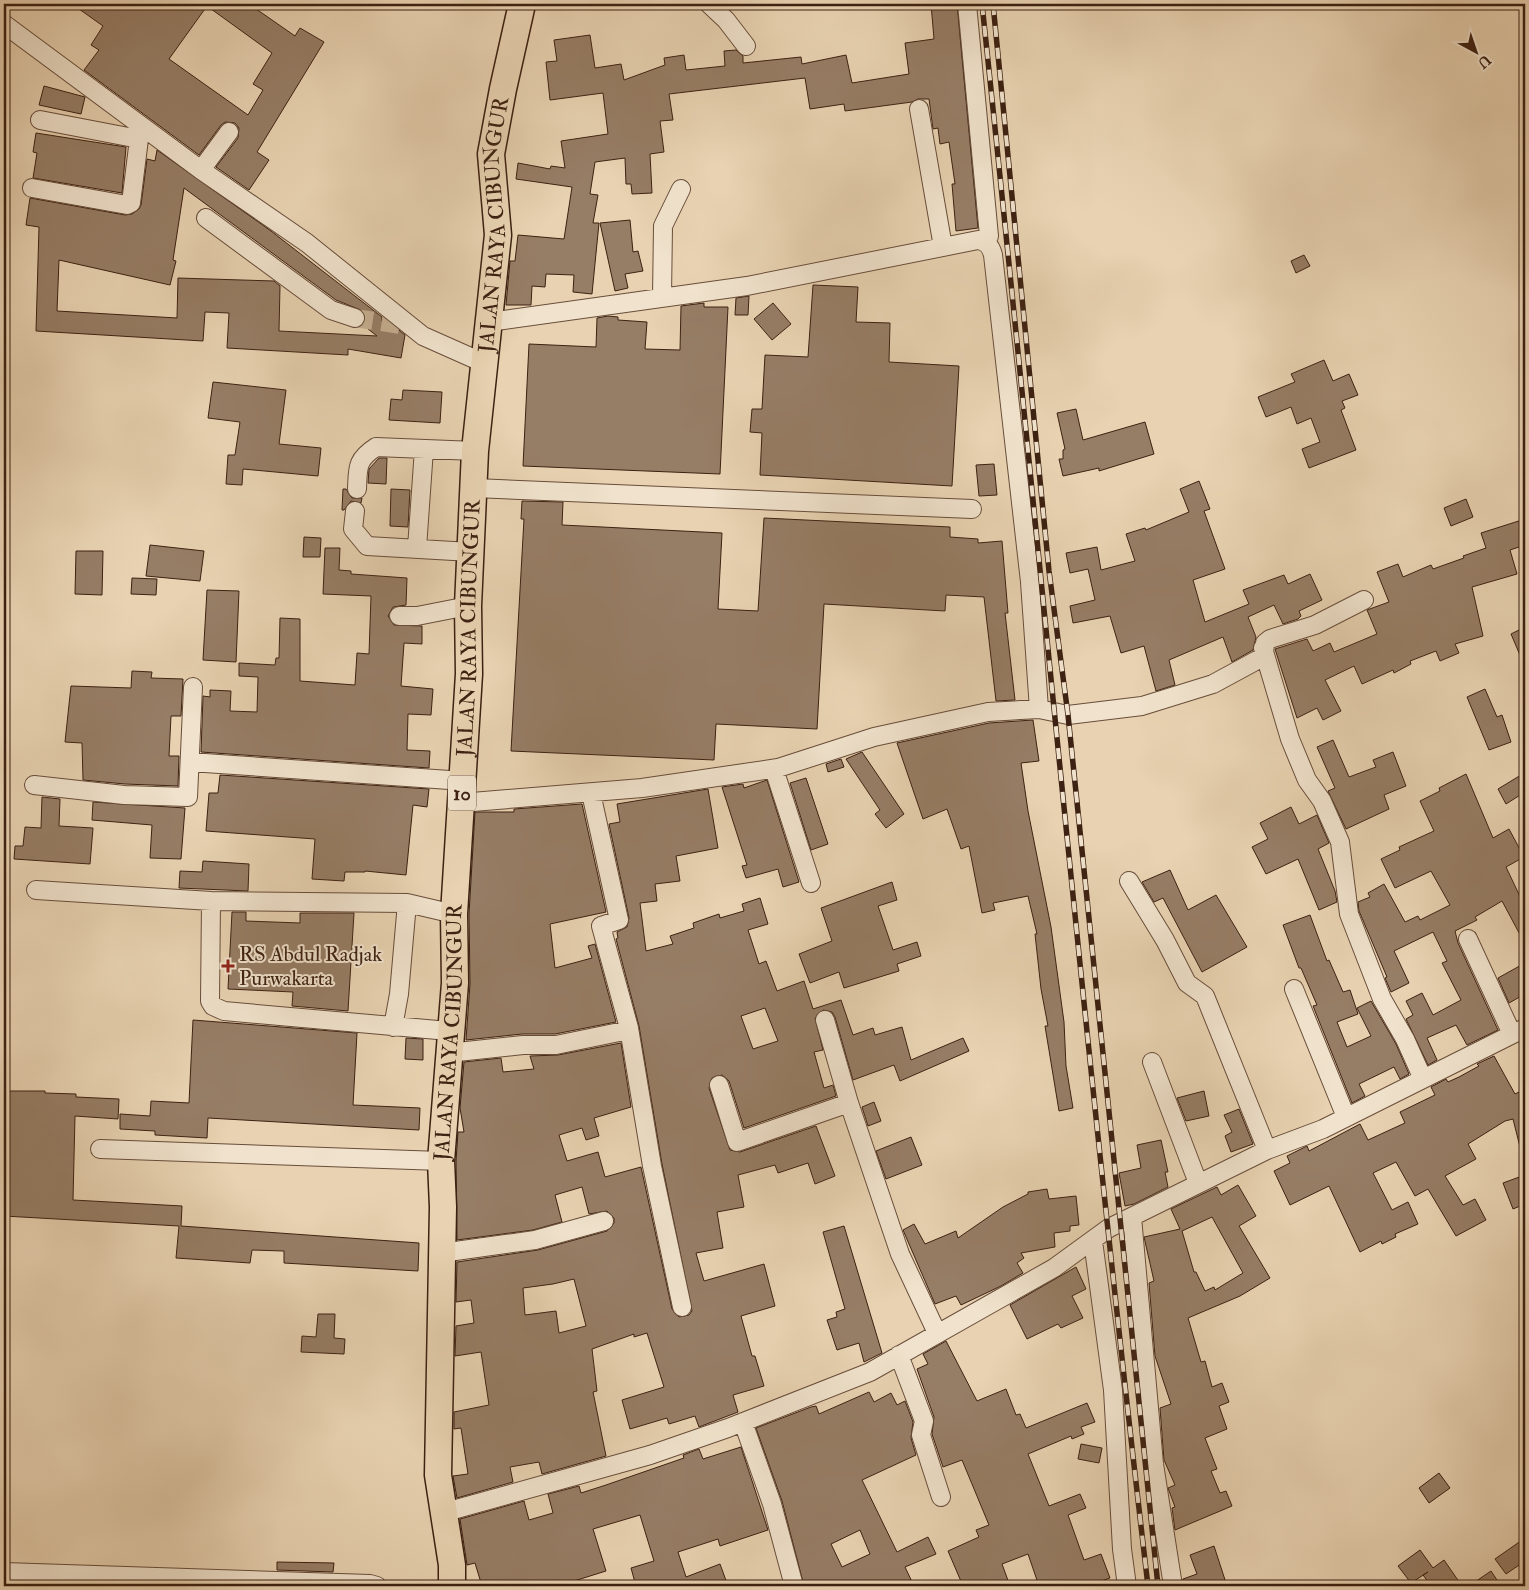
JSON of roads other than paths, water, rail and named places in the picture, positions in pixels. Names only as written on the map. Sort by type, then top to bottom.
[{"type":"highway","name":"JALAN RAYA CIBUNGUR","points":[[452,1586],[452,1565],[442,1513],[438,1475],[441,1160],[455,983],[454,914],[469,674],[468,606],[475,451],[486,364],[498,235],[491,154],[522,4]]},
{"type":"street","points":[[709,4],[726,20],[746,46]]},
{"type":"street","points":[[967,4],[989,236],[984,241]]},
{"type":"street","points":[[4,24],[141,133],[200,170],[307,243],[410,328],[423,336],[486,364]]},
{"type":"street","points":[[918,109],[943,246]]},
{"type":"street","points":[[40,120],[141,133]]},
{"type":"street","points":[[200,170],[229,132]]},
{"type":"street","points":[[32,188],[127,206],[131,203],[141,133]]},
{"type":"street","points":[[662,297],[663,226],[681,188]]},
{"type":"street","points":[[206,218],[331,310],[355,318]]},
{"type":"street","points":[[489,322],[747,286],[943,246],[978,240],[984,241],[992,249],[993,255],[1030,582],[1039,709]]},
{"type":"street","points":[[357,490],[358,464],[363,456],[376,447],[475,451]]},
{"type":"street","points":[[417,548],[424,449]]},
{"type":"street","points":[[474,488],[972,509]]},
{"type":"street","points":[[355,511],[353,529],[367,546],[375,548],[417,548],[471,552]]},
{"type":"street","points":[[190,762],[462,792],[591,793],[642,788],[774,769],[874,737],[988,712],[1039,709],[1068,715],[1142,706],[1213,684],[1261,658],[1264,654],[1263,648],[1270,639],[1315,625],[1364,600]]},
{"type":"street","points":[[399,616],[417,616],[468,606]]},
{"type":"street","points":[[1263,648],[1290,738],[1307,780],[1322,801],[1340,842],[1349,914],[1382,998],[1405,1039],[1423,1079]]},
{"type":"street","points":[[34,785],[124,795],[188,797],[193,686]]},
{"type":"street","points":[[774,769],[811,883]]},
{"type":"street","points":[[591,793],[619,920],[601,926],[630,1030],[652,1166],[682,1307]]},
{"type":"street","points":[[1129,881],[1166,940],[1187,983],[1205,996],[1267,1150]]},
{"type":"street","points":[[36,890],[211,901],[407,903],[454,914]]},
{"type":"street","points":[[211,901],[210,1001],[213,1006],[224,1011],[393,1027],[449,1042],[523,1045],[556,1044],[630,1030]]},
{"type":"street","points":[[393,1027],[399,994],[407,903]]},
{"type":"street","points":[[442,1513],[650,1455],[743,1422],[870,1372],[1054,1268],[1109,1228],[1267,1150],[1323,1129],[1519,1031],[1468,939]]},
{"type":"street","points":[[1294,989],[1346,1117]]},
{"type":"street","points":[[825,1020],[849,1103],[900,1254],[937,1333]]},
{"type":"street","points":[[1152,1062],[1198,1183]]},
{"type":"street","points":[[719,1085],[737,1142],[849,1103]]},
{"type":"street","points":[[100,1149],[441,1160]]},
{"type":"street","points":[[1132,1217],[1154,1464],[1173,1586]]},
{"type":"street","points":[[441,1253],[535,1240],[604,1221]]},
{"type":"street","points":[[1093,1241],[1113,1390],[1122,1549],[1127,1586]]},
{"type":"street","points":[[899,1355],[924,1421],[921,1435],[941,1497]]},
{"type":"street","points":[[743,1422],[772,1504],[794,1586]]},
{"type":"street","points":[[4,1572],[370,1584],[377,1586]]},
{"type":"tunnel","points":[[355,318],[407,326]]},
{"type":"railway","points":[[982,4],[1083,993],[1148,1586]]},
{"type":"railway","points":[[993,4],[1049,571],[1068,715],[1158,1586]]},
{"type":"place","name":"RS Abdul Radjak Purwakarta","points":[[228,966]]}]
